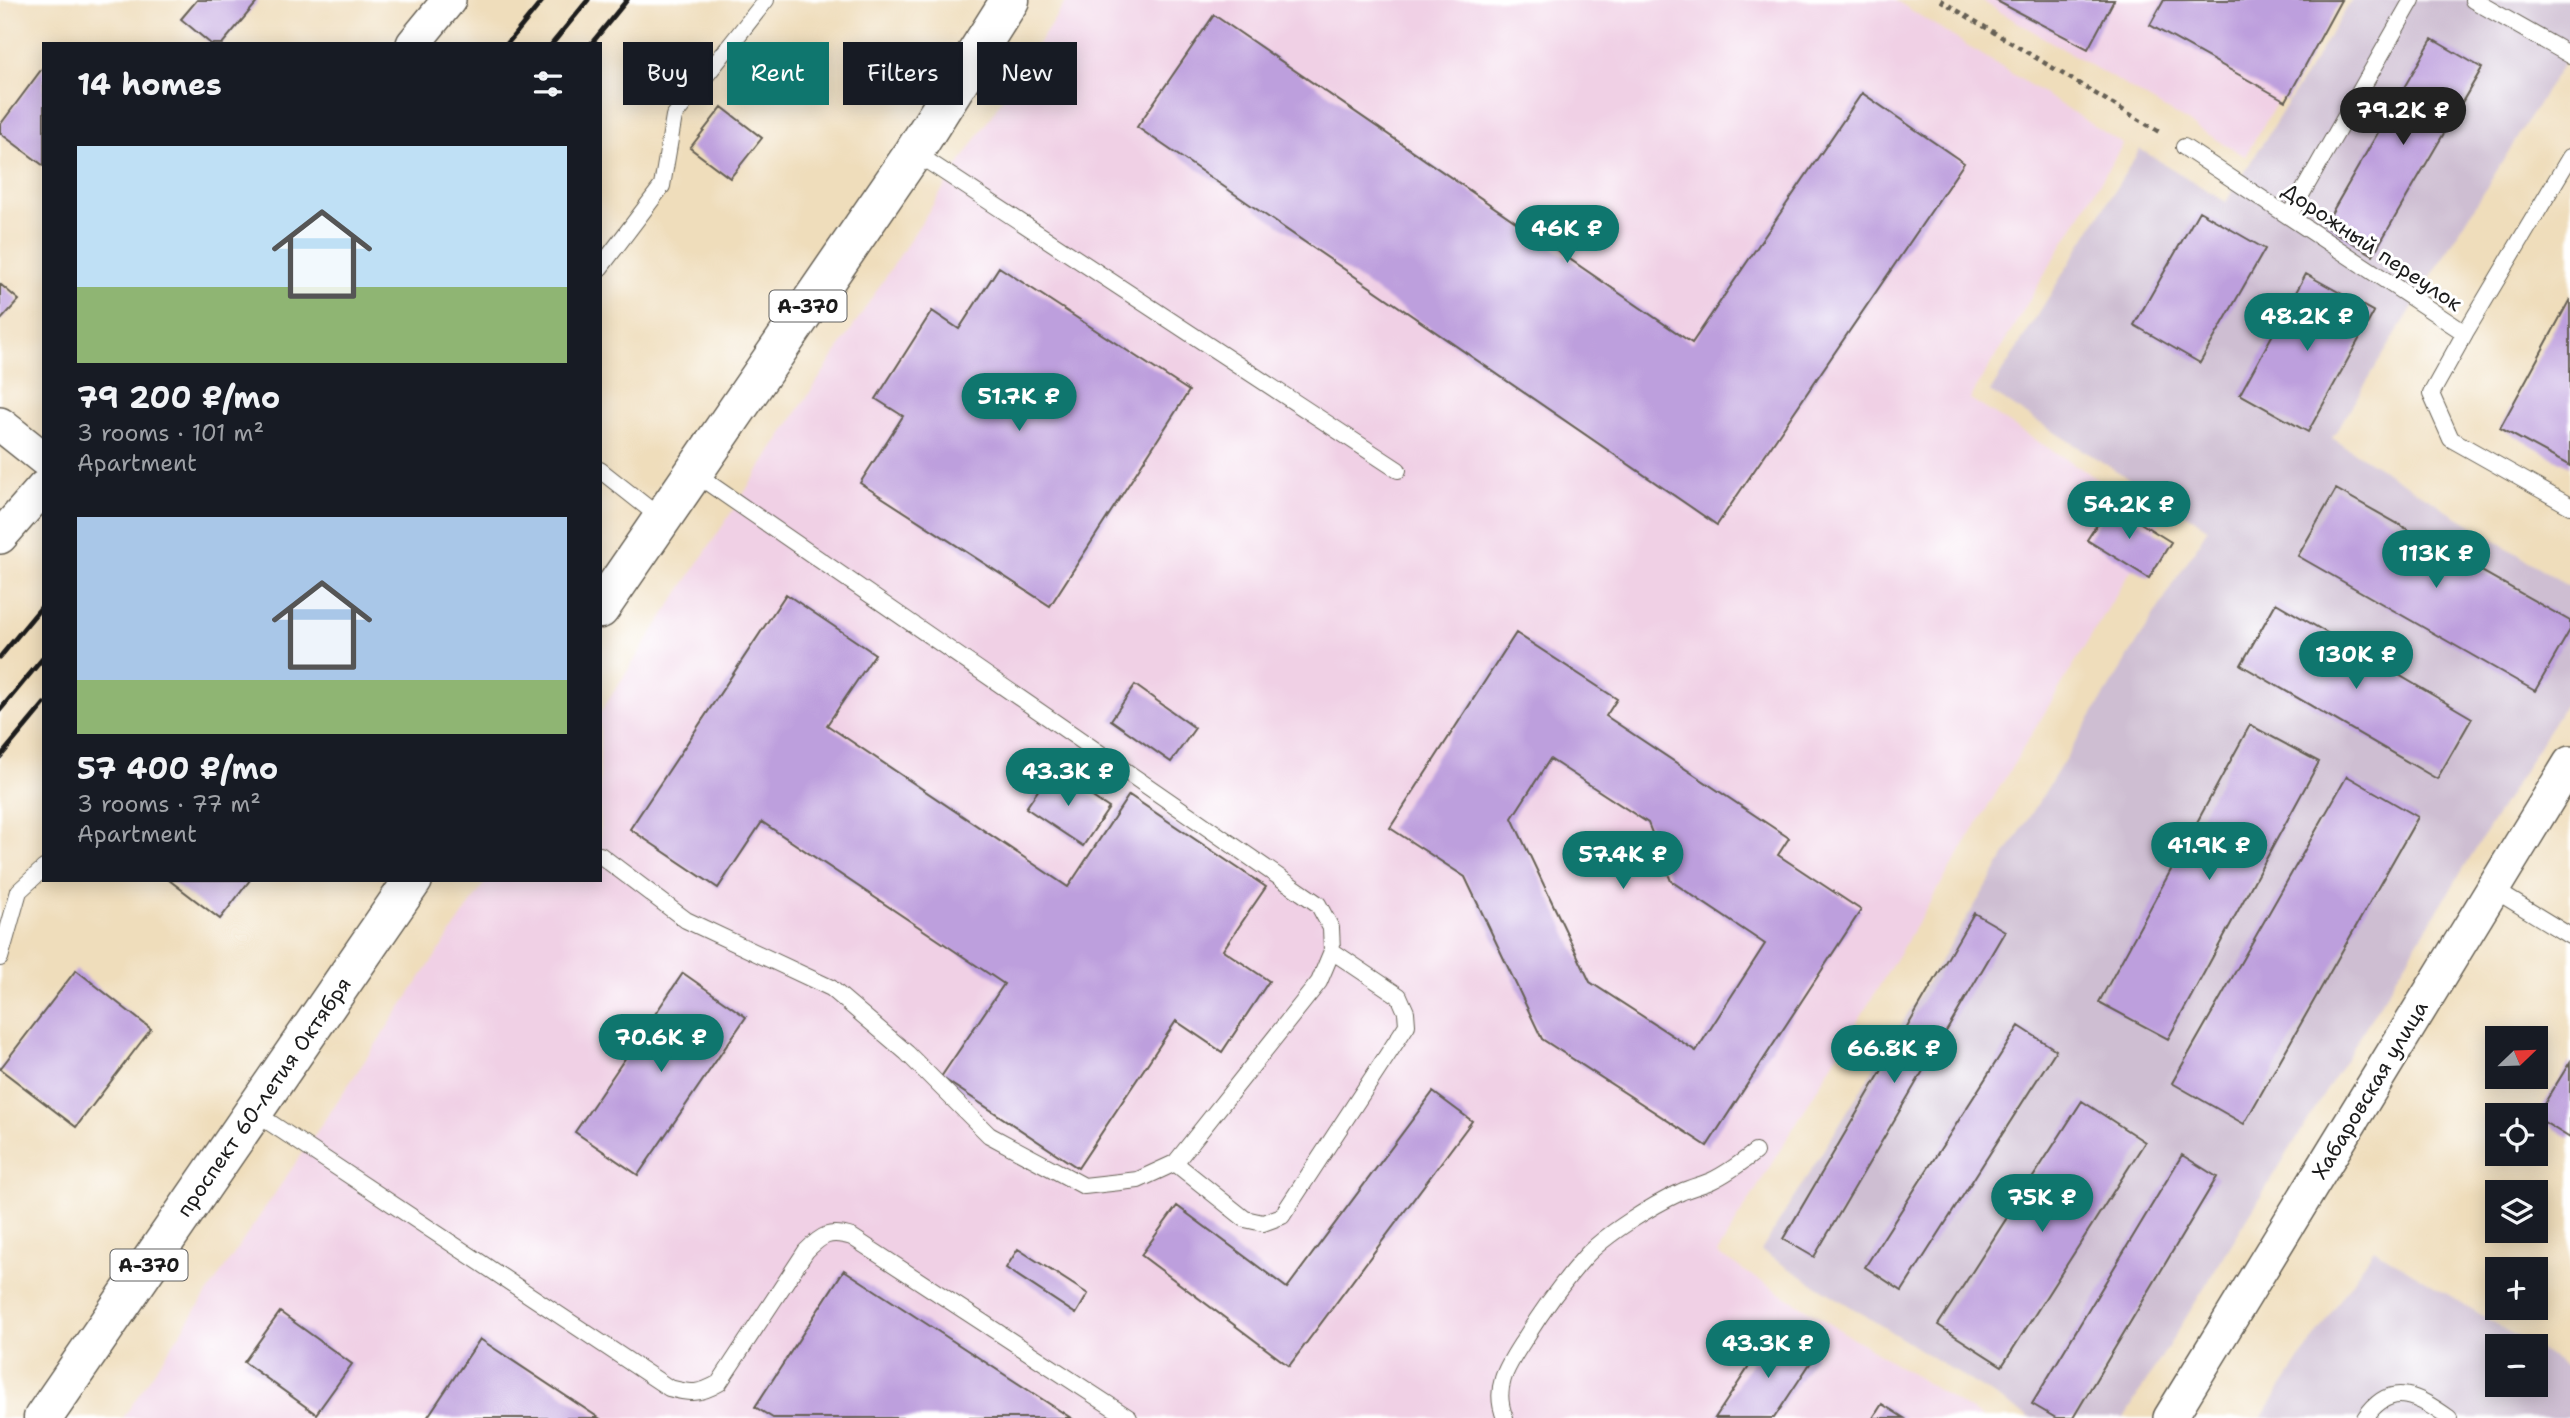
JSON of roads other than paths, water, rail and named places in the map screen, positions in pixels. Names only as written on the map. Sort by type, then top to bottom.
[{"type":"highway","name":"А-370","points":[[602,605],[914,152],[1010,0]]},
{"type":"highway","name":"проспект 60-летия Октября","points":[[43,1418],[413,882]]},
{"type":"street","points":[[415,42],[449,0]]},
{"type":"street","points":[[0,424],[42,456]]},
{"type":"street","points":[[0,537],[42,489]]},
{"type":"street","name":"Хабаровская улица","points":[[2170,1418],[2570,763]]},
{"type":"lane","points":[[602,265],[662,186],[674,116],[766,0]]},
{"type":"lane","points":[[2289,216],[2412,0]]},
{"type":"lane","points":[[2473,0],[2570,55]]},
{"type":"lane","name":"Дорожный переулок","points":[[2184,147],[2465,333],[2431,394],[2451,439],[2570,506]]},
{"type":"lane","points":[[914,152],[1398,470]]},
{"type":"lane","points":[[2465,333],[2570,157]]},
{"type":"lane","points":[[602,472],[662,519]]},
{"type":"lane","points":[[602,857],[686,920],[831,988],[907,1053],[989,1135],[1084,1186],[1138,1180],[1175,1163],[1311,995],[1332,951],[1331,928],[1318,905],[694,473]]},
{"type":"lane","points":[[0,958],[19,891],[42,870]]},
{"type":"lane","points":[[2493,889],[2570,936]]},
{"type":"lane","points":[[1175,1163],[1245,1219],[1263,1223],[1282,1216],[1407,1025],[1406,1012],[1399,996],[1332,951]]},
{"type":"lane","points":[[254,1112],[670,1388],[686,1393],[704,1391],[719,1383],[806,1251],[820,1237],[836,1232],[852,1237],[1129,1418]]},
{"type":"lane","points":[[1505,1418],[1500,1407],[1501,1381],[1535,1323],[1586,1256],[1653,1208],[1682,1191],[1710,1182],[1734,1169],[1755,1152]]},
{"type":"lane","points":[[2365,1418],[2371,1408],[2386,1398],[2403,1394],[2423,1400],[2449,1418]]},
{"type":"railway","points":[[509,42],[543,0]]},
{"type":"railway","points":[[554,42],[588,0]]},
{"type":"railway","points":[[593,42],[627,0]]},
{"type":"railway","points":[[0,657],[42,606]]},
{"type":"railway","points":[[0,710],[42,659]]},
{"type":"railway","points":[[0,757],[42,706]]}]
